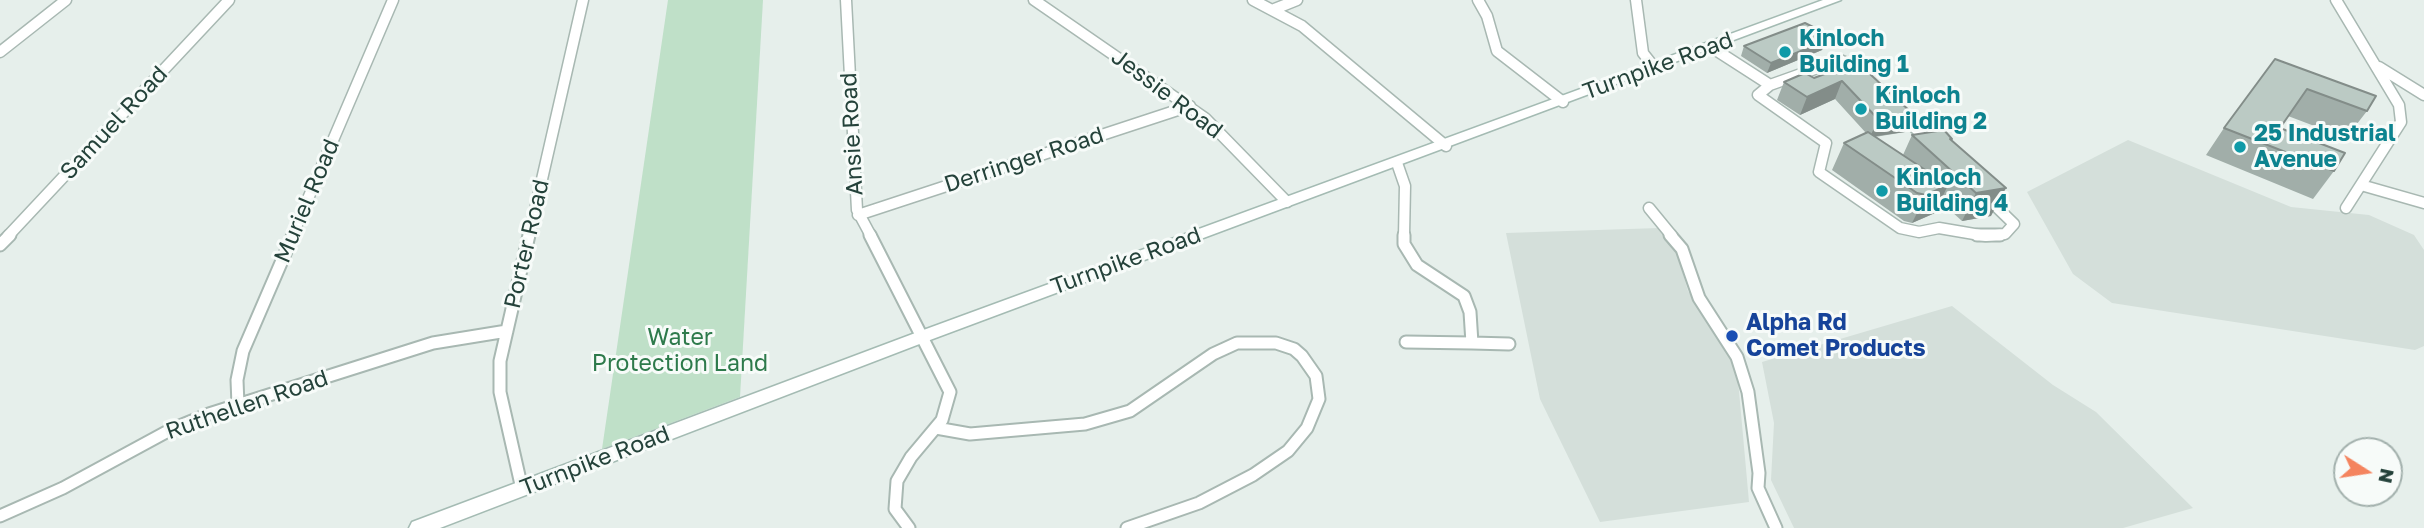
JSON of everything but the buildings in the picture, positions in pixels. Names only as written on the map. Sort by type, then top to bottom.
[{"type":"main road","name":"Turnpike Road","points":[[419,528],[924,336],[1446,146],[1835,0]]},
{"type":"street","points":[[0,52],[66,0]]},
{"type":"street","name":"Samuel Road","points":[[0,245],[229,0]]},
{"type":"street","name":"Muriel Road","points":[[238,404],[237,380],[243,351],[393,0]]},
{"type":"street","name":"Porter Road","points":[[522,489],[500,392],[500,361],[583,0]]},
{"type":"street","name":"Ansie Road","points":[[846,0],[854,195],[858,215],[924,336],[950,393],[947,411],[911,457],[897,481],[895,509],[909,528]]},
{"type":"street","name":"Jessie Road","points":[[1034,0],[1190,106],[1215,126],[1287,202]]},
{"type":"street","points":[[1253,0],[1323,42],[1446,146]]},
{"type":"street","points":[[1272,10],[1297,0]]},
{"type":"street","points":[[1478,0],[1487,16],[1497,51],[1563,102]]},
{"type":"street","points":[[1636,0],[1643,52],[1654,67]]},
{"type":"street","points":[[2336,0],[2399,105],[2401,121],[2346,208]]},
{"type":"street","points":[[1711,47],[1770,85]]},
{"type":"street","points":[[1833,61],[1849,64],[2014,224],[2005,234],[1986,236],[1940,228],[1919,232],[1900,228],[1819,172],[1826,144],[1762,101],[1758,95],[1770,85],[1833,61]]},
{"type":"street","points":[[2376,65],[2424,95]]},
{"type":"street","name":"Derringer Road","points":[[858,215],[1190,106]]},
{"type":"street","points":[[1397,163],[1405,186],[1404,244],[1419,267],[1464,296],[1470,312],[1472,344]]},
{"type":"street","points":[[2361,185],[2424,203]]},
{"type":"street","points":[[1649,208],[1682,249],[1699,298],[1737,357],[1748,393],[1759,472],[1758,488],[1776,528]]},
{"type":"street","name":"Ruthellen Road","points":[[0,516],[63,488],[170,430],[238,404],[433,344],[507,331]]},
{"type":"street","points":[[1406,342],[1509,344]]},
{"type":"street","points":[[936,428],[970,434],[1085,424],[1130,411],[1213,354],[1237,343],[1276,343],[1294,349],[1316,376],[1319,399],[1307,428],[1288,451],[1268,466],[1199,503],[1127,528]]},
{"type":"shaded area","points":[[2128,140],[2291,207],[2369,215],[2414,235],[2424,250],[2424,346],[2415,350],[2112,303],[2073,274],[2027,192]]},
{"type":"shaded area","points":[[1659,228],[1677,253],[1688,291],[1728,352],[1738,380],[1749,502],[1600,522],[1540,399],[1506,233]]},
{"type":"shaded area","points":[[1952,306],[2053,385],[2096,412],[2193,508],[2123,528],[1794,528],[1771,480],[1774,423],[1762,362]]},
{"type":"green space","name":"Water Protection Land","points":[[668,0],[763,0],[740,397],[602,449]]},
{"type":"place","name":"Kinloch Building 1","points":[[1785,52]]},
{"type":"place","name":"Kinloch Building 2","points":[[1861,109]]},
{"type":"place","name":"25 Industrial Avenue","points":[[2240,147]]},
{"type":"place","name":"Kinloch Building 4","points":[[1882,191]]},
{"type":"place","name":"Alpha Rd Comet Products","points":[[1732,336]]}]
